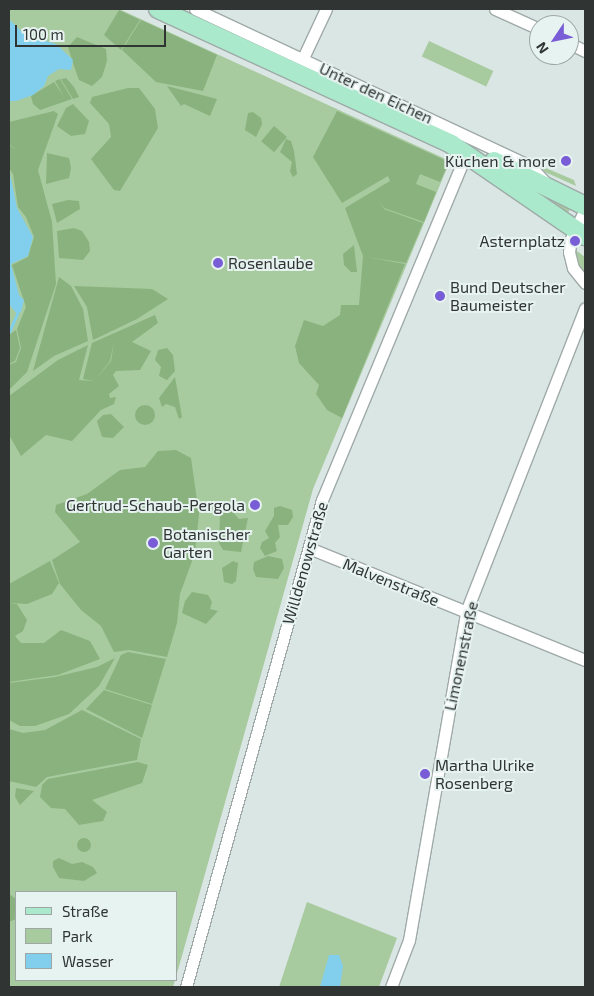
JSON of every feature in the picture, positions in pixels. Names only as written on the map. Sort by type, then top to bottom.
[{"type":"main road","name":"Unter den Eichen","points":[[158,9],[462,151],[497,163],[585,208]]},
{"type":"main road","name":"Unter den Eichen","points":[[462,151],[580,232]]},
{"type":"street","name":"Unter den Eichen","points":[[195,9],[530,166],[548,189]]},
{"type":"street","points":[[302,58],[326,9]]},
{"type":"street","points":[[495,9],[529,24]]},
{"type":"street","name":"Willdenowstraße","points":[[186,987],[322,500],[462,151]]},
{"type":"street","points":[[585,208],[580,232],[570,243],[570,258],[576,273],[585,283]]},
{"type":"street","name":"Limonenstraße","points":[[391,987],[409,940],[466,612],[585,309]]},
{"type":"street","name":"Malvenstraße","points":[[308,548],[585,660]]},
{"type":"green space","name":"Botanischer Garten","points":[[9,9],[119,9],[450,161],[313,489],[178,970],[178,891],[15,891],[15,981],[175,981],[173,987],[9,987]]},
{"type":"green space","points":[[119,10],[140,20],[121,50],[104,35]]},
{"type":"green space","points":[[141,20],[217,55],[203,91],[156,82],[122,50]]},
{"type":"green space","points":[[77,37],[106,49],[107,61],[102,77],[92,86],[79,80],[68,47]]},
{"type":"green space","points":[[429,41],[493,71],[486,86],[422,56]]},
{"type":"green space","points":[[66,78],[74,87],[79,97],[73,99],[61,79]]},
{"type":"green space","points":[[60,79],[72,99],[40,110],[33,104],[31,96],[54,82],[64,97],[55,81]]},
{"type":"green space","points":[[167,86],[217,99],[210,116],[184,104],[181,106]]},
{"type":"green space","points":[[128,88],[139,88],[155,109],[158,128],[120,191],[114,190],[91,159],[111,137],[109,124],[90,103],[92,97]]},
{"type":"green space","points":[[73,104],[89,121],[85,134],[71,136],[57,126],[66,108]]},
{"type":"green space","points":[[54,111],[58,114],[38,170],[52,222],[56,284],[27,372],[9,390],[9,365],[16,362],[21,348],[17,329],[26,307],[12,265],[28,257],[34,237],[26,217],[18,207],[13,174],[9,168],[9,145],[17,150],[9,144],[9,122]]},
{"type":"green space","points":[[337,111],[449,162],[440,182],[420,174],[416,184],[436,192],[424,222],[384,208],[379,201],[384,209],[423,223],[406,263],[366,257],[405,264],[342,418],[327,410],[316,394],[319,385],[299,363],[295,346],[304,320],[323,326],[340,315],[341,305],[359,305],[363,256],[345,208],[390,181],[388,176],[342,203],[313,157]]},
{"type":"green space","points":[[253,112],[261,118],[262,124],[256,137],[245,130],[248,113]]},
{"type":"green space","points":[[274,126],[287,137],[274,152],[261,141]]},
{"type":"green space","points":[[286,139],[291,141],[294,151],[297,174],[293,177],[290,171],[292,162],[280,152]]},
{"type":"green space","points":[[47,153],[69,158],[71,168],[69,178],[46,184]]},
{"type":"green space","points":[[541,166],[574,180],[576,186],[545,172]]},
{"type":"green space","points":[[543,193],[571,206],[568,213],[540,196]]},
{"type":"green space","points":[[68,200],[79,201],[80,209],[57,223],[52,204]]},
{"type":"green space","points":[[74,228],[82,231],[89,242],[90,251],[83,260],[59,258],[57,231]]},
{"type":"green space","points":[[354,245],[357,272],[351,272],[344,265],[343,254]]},
{"type":"green space","points":[[574,249],[585,257],[585,277],[577,265]]},
{"type":"green space","points":[[59,277],[71,286],[83,309],[88,341],[54,356],[33,371]]},
{"type":"green space","points":[[74,286],[152,289],[168,299],[137,319],[93,340],[87,307]]},
{"type":"green space","points":[[155,315],[158,323],[132,342],[151,351],[140,370],[116,371],[113,375],[119,386],[109,394],[110,398],[116,397],[114,404],[101,410],[72,441],[46,435],[21,456],[9,435],[9,396],[58,360],[88,345],[79,380],[94,381],[83,379],[92,343]],"holes":[[[114,342],[111,361],[94,381],[110,361]]]},
{"type":"green space","points":[[16,330],[20,348],[15,361],[9,364],[9,335]]},
{"type":"green space","points":[[167,348],[173,355],[175,371],[167,380],[159,376],[161,367],[155,360],[158,350]]},
{"type":"green space","points":[[175,377],[182,417],[179,419],[175,407],[166,404],[162,407],[159,398]]},
{"type":"green space","points":[[145,405],[152,408],[155,415],[152,422],[145,425],[138,422],[135,415],[138,408]]},
{"type":"green space","points":[[111,414],[124,427],[113,438],[102,437],[97,421],[103,415]]},
{"type":"green space","points":[[176,450],[191,458],[199,514],[195,553],[180,594],[177,623],[167,657],[129,650],[114,652],[101,626],[81,610],[60,584],[52,560],[80,542],[55,512],[56,505],[87,494],[120,470],[145,467],[158,451]]},
{"type":"green space","points":[[280,506],[292,510],[293,517],[288,525],[278,525],[280,537],[275,543],[277,551],[265,556],[260,548],[262,542],[269,538],[265,531],[274,516],[274,508]]},
{"type":"green space","points":[[230,509],[239,519],[248,518],[241,552],[223,550],[219,543],[220,516],[222,511]]},
{"type":"green space","points":[[268,556],[282,559],[284,568],[278,579],[256,577],[253,569],[254,562]]},
{"type":"green space","points":[[50,561],[59,583],[52,594],[27,604],[10,603],[9,584]]},
{"type":"green space","points":[[233,561],[238,563],[236,581],[232,584],[224,582],[222,568]]},
{"type":"green space","points":[[192,592],[208,595],[212,602],[210,609],[218,611],[206,624],[182,613],[185,601]]},
{"type":"green space","points":[[9,603],[17,604],[27,620],[23,631],[15,636],[21,643],[44,643],[61,630],[90,641],[100,659],[58,675],[9,682]]},
{"type":"green space","points":[[128,652],[166,659],[152,704],[105,689],[121,655]]},
{"type":"green space","points":[[115,658],[99,686],[69,714],[35,726],[20,726],[9,720],[9,683],[55,677],[97,667]]},
{"type":"green space","points":[[104,690],[152,705],[142,738],[86,709]]},
{"type":"green space","points":[[82,710],[141,739],[137,760],[47,777],[36,787],[9,781],[9,729],[23,733],[45,730]]},
{"type":"green space","points":[[138,762],[148,765],[142,783],[92,800],[107,812],[103,821],[79,825],[65,809],[51,808],[40,797],[42,785],[48,779]]},
{"type":"green space","points":[[16,788],[34,791],[20,805],[15,797]]},
{"type":"green space","points":[[84,838],[89,840],[91,845],[89,850],[84,852],[79,850],[77,845],[79,840]]},
{"type":"green space","points":[[59,858],[72,864],[82,862],[93,867],[97,873],[84,881],[59,878],[53,867],[53,861]]},
{"type":"green space","points":[[9,894],[15,898],[15,919],[9,922]]},
{"type":"green space","points":[[307,902],[397,938],[379,987],[279,987]]},
{"type":"water","points":[[9,19],[25,35],[56,44],[73,60],[71,70],[59,69],[48,76],[44,86],[33,95],[16,101],[9,101]]},
{"type":"water","points":[[9,169],[17,208],[33,237],[28,256],[11,264],[19,295],[24,300],[21,312],[17,314],[9,304]]},
{"type":"water","points":[[329,955],[339,955],[343,966],[340,987],[320,987]]},
{"type":"waterway","points":[[9,332],[17,314]]},
{"type":"place","name":"Küchen & more","points":[[566,161]]},
{"type":"place","name":"Asternplatz","points":[[575,241]]},
{"type":"place","name":"Rosenlaube","points":[[218,263]]},
{"type":"place","name":"Bund Deutscher Baumeister","points":[[440,296]]},
{"type":"place","name":"Gertrud-Schaub-Pergola","points":[[255,505]]},
{"type":"place","name":"Botanischer Garten","points":[[153,543]]},
{"type":"place","name":"Martha Ulrike Rosenberg","points":[[425,774]]}]
